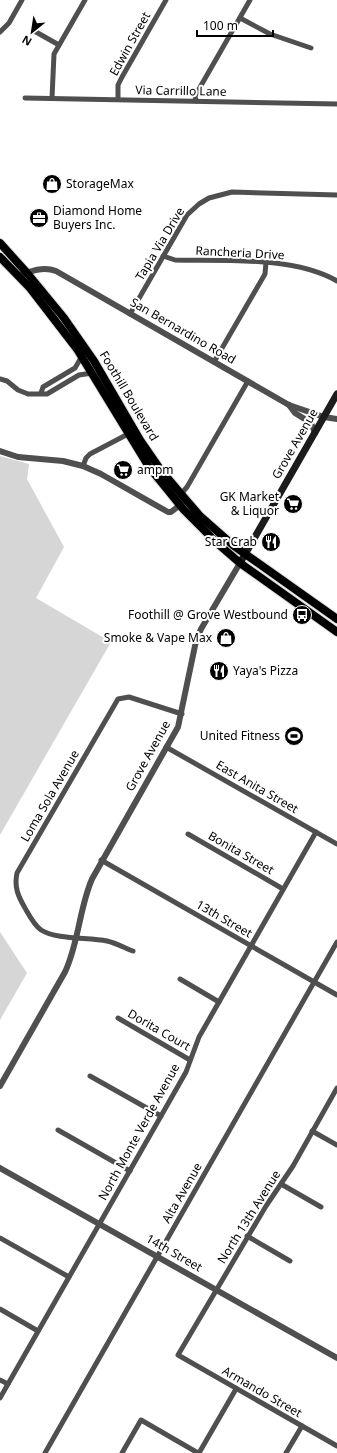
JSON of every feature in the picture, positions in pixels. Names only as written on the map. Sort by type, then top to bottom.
[{"type":"main road","name":"Foothill Boulevard","points":[[0,243],[64,318],[86,349],[150,467],[180,505],[217,543],[240,563],[337,632]]},
{"type":"main road","name":"Foothill Boulevard","points":[[0,257],[19,276],[53,316],[82,356],[131,432],[200,516],[245,554],[337,619]]},
{"type":"main road","name":"Grove Avenue","points":[[240,563],[337,394]]},
{"type":"street","points":[[0,32],[9,23],[22,0]]},
{"type":"street","points":[[52,98],[54,54],[85,0]]},
{"type":"street","name":"Edwin Street","points":[[118,99],[118,85],[122,76],[166,0]]},
{"type":"street","points":[[196,101],[195,96],[250,0]]},
{"type":"street","points":[[240,18],[270,34],[311,48]]},
{"type":"street","points":[[36,32],[59,45]]},
{"type":"street","name":"Via Carrillo Lane","points":[[25,98],[337,104]]},
{"type":"street","name":"Tapia Via Drive","points":[[130,314],[187,216],[199,204],[209,198],[232,192],[337,195]]},
{"type":"street","name":"Rancheria Drive","points":[[163,256],[175,260],[266,262],[303,268],[329,276],[337,281]]},
{"type":"street","points":[[214,362],[265,274],[266,262]]},
{"type":"street","name":"San Bernardino Road","points":[[19,276],[49,268],[56,271],[289,405],[324,417],[337,419]]},
{"type":"street","points":[[41,393],[43,387],[75,368],[82,356]]},
{"type":"street","points":[[75,368],[79,374]]},
{"type":"street","points":[[0,379],[7,381],[18,390],[28,394],[47,394],[79,374],[92,373]]},
{"type":"street","points":[[181,494],[187,487],[248,381]]},
{"type":"street","points":[[49,384],[53,390]]},
{"type":"street","points":[[289,405],[295,413],[312,423],[315,433]]},
{"type":"street","points":[[83,466],[86,458],[90,454],[131,432]]},
{"type":"street","points":[[0,451],[18,457],[63,461],[83,466],[110,479],[164,511],[171,512],[180,505]]},
{"type":"street","name":"Grove Avenue","points":[[0,1086],[65,972],[72,956],[86,894],[102,860],[177,729],[182,714],[196,641],[201,629],[240,563]]},
{"type":"street","name":"Loma Sola Avenue","points":[[133,951],[109,941],[52,935],[40,930],[20,900],[16,890],[17,874],[118,699],[129,697],[182,714]]},
{"type":"street","name":"East Anita Street","points":[[166,747],[337,844]]},
{"type":"street","name":"North Monte Verde Avenue","points":[[0,1398],[186,1072],[199,1037],[316,832]]},
{"type":"street","name":"Bonita Street","points":[[188,834],[283,889]]},
{"type":"street","name":"13th Street","points":[[102,860],[337,996]]},
{"type":"street","name":"Alta Avenue","points":[[45,1453],[337,942]]},
{"type":"street","points":[[180,979],[219,1002]]},
{"type":"street","name":"Dorita Court","points":[[118,1018],[190,1060]]},
{"type":"street","points":[[90,1076],[161,1116]]},
{"type":"street","name":"North 13th Avenue","points":[[178,1355],[248,1236],[292,1166],[337,1088]]},
{"type":"street","points":[[58,1130],[130,1171]]},
{"type":"street","points":[[312,1131],[337,1145]]},
{"type":"street","name":"14th Street","points":[[0,1168],[337,1358]]},
{"type":"street","points":[[281,1184],[321,1207]]},
{"type":"street","points":[[248,1236],[290,1261]]},
{"type":"street","points":[[0,1238],[69,1278]]},
{"type":"street","points":[[0,1309],[38,1331]]},
{"type":"street","name":"Armando Street","points":[[178,1355],[337,1446]]},
{"type":"street","points":[[0,1380],[8,1384]]},
{"type":"street","points":[[122,1453],[141,1420],[199,1453],[236,1389]]},
{"type":"street","points":[[286,1453],[302,1426]]},
{"type":"shaded area","points":[[0,456],[29,464],[27,479],[64,547],[36,598],[111,642],[0,835]]},
{"type":"shaded area","points":[[0,932],[27,973],[0,1020]]},
{"type":"place","name":"StorageMax","points":[[52,184]]},
{"type":"place","name":"Diamond Home Buyers Inc.","points":[[39,218]]},
{"type":"place","name":"ampm","points":[[123,470]]},
{"type":"place","name":"GK Market & Liquor","points":[[293,504]]},
{"type":"place","name":"Star Crab","points":[[271,542]]},
{"type":"place","name":"Foothill @ Grove Westbound","points":[[302,615]]},
{"type":"place","name":"Smoke & Vape Max","points":[[226,638]]},
{"type":"place","name":"Yaya's Pizza","points":[[219,671]]},
{"type":"place","name":"United Fitness","points":[[294,736]]}]
